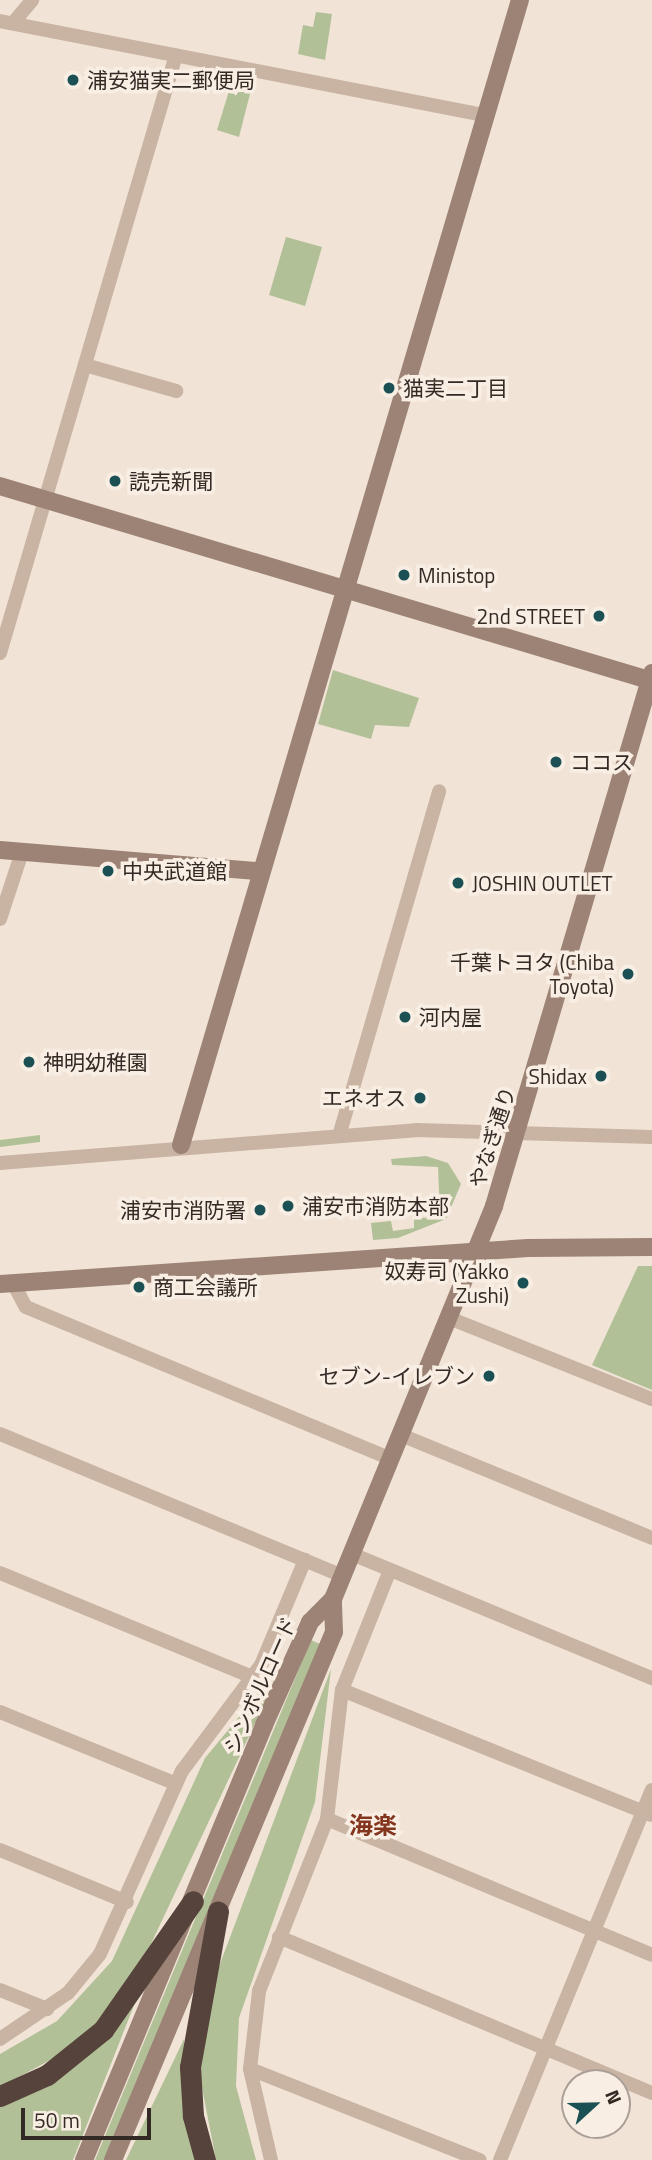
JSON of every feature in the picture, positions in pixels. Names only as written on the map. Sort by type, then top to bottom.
[{"type":"highway","points":[[0,2096],[47,2075],[103,2030],[193,1900]]},
{"type":"highway","points":[[205,2160],[193,2116],[190,2067],[218,1911]]},
{"type":"street","points":[[7,22],[32,0]]},
{"type":"street","points":[[181,1145],[258,871],[483,115],[520,0]]},
{"type":"street","points":[[7,22],[483,115]]},
{"type":"street","points":[[0,653],[176,55]]},
{"type":"street","points":[[85,365],[176,391]]},
{"type":"street","points":[[0,486],[651,678]]},
{"type":"street","name":"やなぎ通り","points":[[333,1599],[476,1252],[518,1135],[651,678]]},
{"type":"street","points":[[338,1136],[439,792]]},
{"type":"street","points":[[0,850],[258,871]]},
{"type":"street","points":[[0,919],[22,852]]},
{"type":"street","points":[[0,1163],[181,1145],[416,1130],[652,1137]]},
{"type":"street","points":[[6,1283],[476,1252],[652,1247]]},
{"type":"street","points":[[6,1283],[26,1307],[391,1459]]},
{"type":"street","points":[[449,1318],[652,1399]]},
{"type":"street","points":[[0,1434],[343,1576]]},
{"type":"street","points":[[401,1436],[652,1538]]},
{"type":"street","points":[[352,1554],[652,1678]]},
{"type":"street","points":[[0,2039],[47,2009],[100,1954],[127,1902],[176,1784],[205,1734],[252,1677],[305,1560]]},
{"type":"street","points":[[271,2160],[250,2069],[258,1991],[327,1819],[342,1690],[390,1570]]},
{"type":"street","points":[[0,1573],[252,1677]]},
{"type":"street","points":[[113,2160],[334,1632],[333,1599]]},
{"type":"street","name":"シンボルロード","points":[[85,2160],[310,1622],[333,1599]]},
{"type":"street","points":[[342,1690],[648,1814]]},
{"type":"street","points":[[0,1712],[176,1784]]},
{"type":"street","points":[[500,2160],[594,1932],[648,1814],[652,1790]]},
{"type":"street","points":[[327,1819],[652,1955]]},
{"type":"street","points":[[0,1850],[127,1902]]},
{"type":"street","points":[[279,1937],[652,2093]]},
{"type":"street","points":[[0,1990],[47,2009]]},
{"type":"street","points":[[250,2069],[480,2160]]},
{"type":"green space","points":[[316,12],[332,14],[325,60],[298,54],[303,25],[313,27]]},
{"type":"green space","points":[[233,78],[253,82],[239,137],[217,130]]},
{"type":"green space","points":[[286,237],[322,247],[305,306],[269,295]]},
{"type":"green space","points":[[333,670],[419,698],[409,727],[375,725],[371,739],[318,724]]},
{"type":"green space","points":[[40,1135],[40,1142],[0,1147],[0,1140]]},
{"type":"green space","points":[[426,1156],[448,1163],[461,1184],[446,1219],[398,1238],[373,1240],[371,1223],[391,1221],[393,1231],[414,1228],[414,1219],[440,1216],[438,1167],[392,1165],[391,1159]]},
{"type":"green space","points":[[638,1266],[652,1266],[652,1390],[592,1365]]},
{"type":"green space","points":[[311,1640],[320,1644],[105,2160],[95,2160]]},
{"type":"green space","points":[[331,1669],[315,1802],[239,2018],[236,2086],[256,2160],[216,2160],[198,2067],[212,1985]]},
{"type":"green space","points":[[259,1693],[267,1698],[150,1946],[114,2006],[69,2050],[0,2087],[0,2054],[57,2021],[112,1961],[205,1758]]},
{"type":"green space","points":[[135,2003],[73,2160],[0,2160],[0,2103],[109,2037]]},
{"type":"green space","points":[[184,2039],[185,2099],[200,2160],[126,2160]]},
{"type":"place","name":"浦安猫実二郵便局","points":[[73,80]]},
{"type":"place","name":"猫実二丁目","points":[[389,388]]},
{"type":"place","name":"読売新聞","points":[[115,481]]},
{"type":"place","name":"Ministop","points":[[404,575]]},
{"type":"place","name":"2nd STREET","points":[[599,616]]},
{"type":"place","name":"ココス","points":[[556,762]]},
{"type":"place","name":"中央武道館","points":[[108,871]]},
{"type":"place","name":"JOSHIN OUTLET","points":[[458,883]]},
{"type":"place","name":"千葉トヨタ (Chiba Toyota)","points":[[628,974]]},
{"type":"place","name":"河内屋","points":[[405,1017]]},
{"type":"place","name":"神明幼稚園","points":[[29,1062]]},
{"type":"place","name":"Shidax","points":[[601,1076]]},
{"type":"place","name":"エネオス","points":[[420,1098]]},
{"type":"place","name":"浦安市消防本部","points":[[288,1206]]},
{"type":"place","name":"浦安市消防署","points":[[260,1210]]},
{"type":"place","name":"奴寿司 (Yakko Zushi)","points":[[523,1283]]},
{"type":"place","name":"商工会議所","points":[[139,1287]]},
{"type":"place","name":"セブン-イレブン","points":[[489,1376]]},
{"type":"district","name":"海楽","points":[[373,1826]]}]
